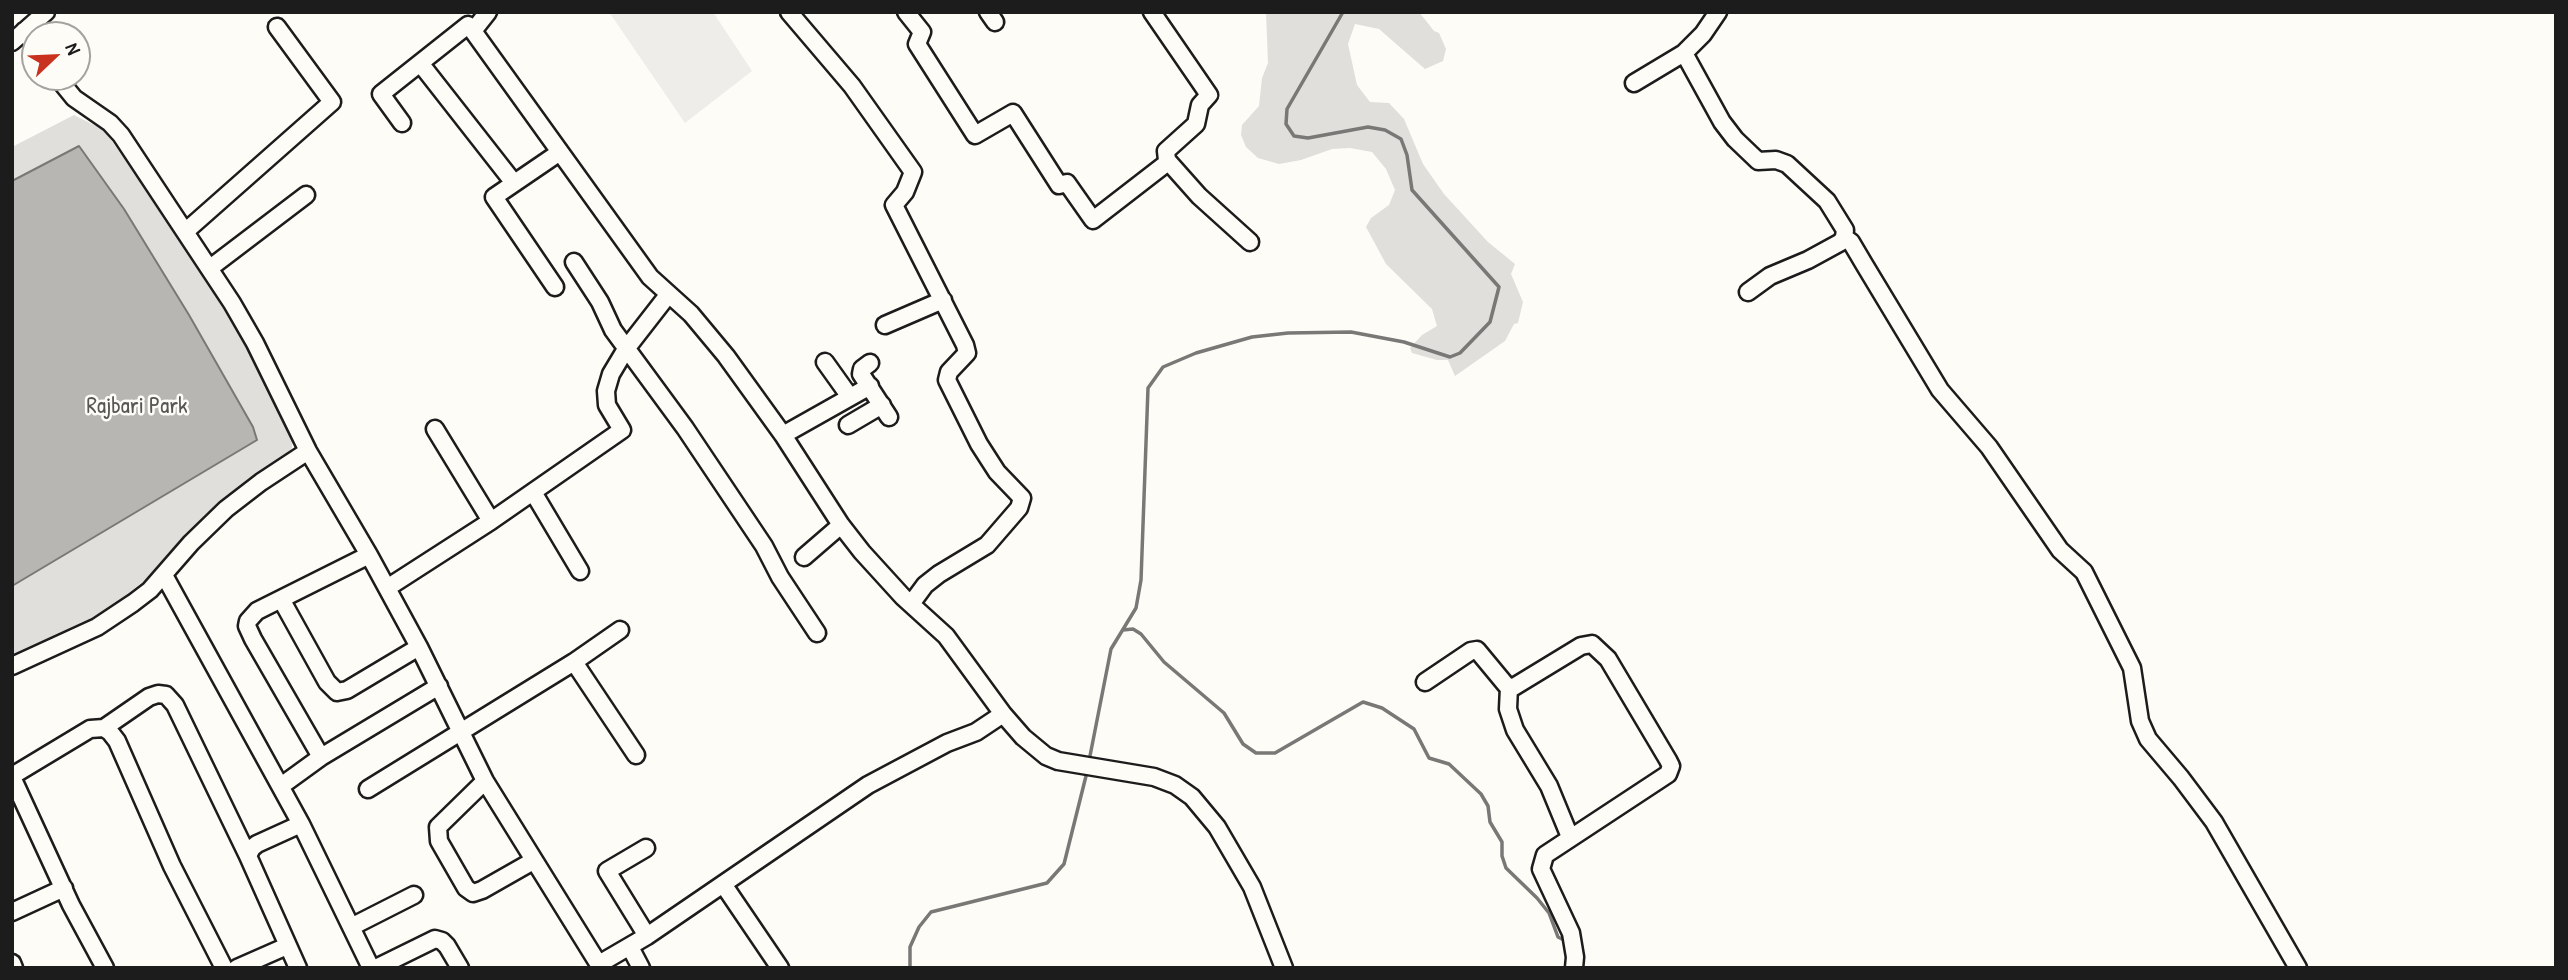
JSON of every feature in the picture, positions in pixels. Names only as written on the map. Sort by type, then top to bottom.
[{"type":"street","points":[[16,34],[46,12]]},
{"type":"street","points":[[473,31],[488,12]]},
{"type":"street","points":[[789,12],[852,86],[913,172],[905,192],[894,205],[960,333],[967,353],[949,372],[947,380],[979,444],[997,472],[1022,498],[1020,508],[987,545],[939,574],[925,585],[911,604]]},
{"type":"street","points":[[906,12],[922,32],[917,44],[975,135],[1013,113],[1059,185],[1067,183],[1093,220],[1168,162]]},
{"type":"street","points":[[1634,83],[1684,53],[1703,34],[1718,12]]},
{"type":"street","points":[[1161,15],[1209,91],[1200,106],[1196,124],[1166,151],[1168,162],[1199,196],[1250,242]]},
{"type":"street","points":[[402,122],[380,94],[468,25],[629,250],[668,295],[691,314],[726,356],[783,435],[841,525],[884,577],[946,636],[1003,714],[1037,749],[1058,761],[1098,766],[1162,780],[1192,797],[1217,827],[1252,887],[1283,967]]},
{"type":"street","points":[[186,231],[332,102],[277,27]]},
{"type":"street","points":[[1684,53],[1735,139],[1755,159],[1781,161],[1815,189],[1839,219],[1844,230],[1844,237],[1834,246],[1770,276],[1748,292]]},
{"type":"street","points":[[420,63],[514,183]]},
{"type":"street","points":[[68,91],[74,98],[110,123],[121,135],[210,268],[255,343],[308,451],[419,647],[485,781],[600,966],[877,779],[947,743],[976,732],[1003,714]]},
{"type":"street","points":[[555,287],[494,197],[560,152]]},
{"type":"street","points":[[210,268],[306,195]]},
{"type":"street","points":[[1844,237],[1851,242],[1940,390],[1989,447],[2060,550],[2084,572],[2132,668],[2140,721],[2148,739],[2214,822],[2298,968]]},
{"type":"street","points":[[574,262],[626,349],[681,421],[764,546],[779,577],[817,633]]},
{"type":"street","points":[[387,588],[491,522],[622,430],[607,405],[606,391],[611,374],[626,349],[668,295]]},
{"type":"street","points":[[885,325],[943,300]]},
{"type":"street","points":[[825,362],[843,401],[851,430],[885,411],[861,374],[862,369],[870,363]]},
{"type":"street","points":[[783,435],[870,386]]},
{"type":"street","points":[[435,429],[491,522]]},
{"type":"street","points":[[12,666],[97,627],[140,599],[226,509],[308,451]]},
{"type":"street","points":[[533,492],[580,571]]},
{"type":"street","points":[[804,557],[841,525]]},
{"type":"street","points":[[321,757],[247,626],[251,614],[369,555]]},
{"type":"street","points":[[164,575],[302,824],[371,968]]},
{"type":"street","points":[[281,599],[327,682],[337,692],[347,690],[419,647]]},
{"type":"street","points":[[369,789],[574,662],[620,630]]},
{"type":"street","points":[[1509,687],[1518,685],[1581,646],[1592,644],[1608,659],[1671,766],[1668,774],[1545,855],[1541,869],[1571,933],[1574,968]]},
{"type":"street","points":[[1425,682],[1471,651],[1477,650],[1509,687],[1508,709],[1515,730],[1549,786],[1570,837]]},
{"type":"street","points":[[574,662],[636,755]]},
{"type":"street","points":[[281,786],[321,757],[439,686]]},
{"type":"street","points":[[105,968],[12,776],[90,729],[104,728],[149,696],[158,694],[166,695],[175,705],[248,856],[298,968]]},
{"type":"street","points":[[104,728],[117,741],[172,866],[224,968]]},
{"type":"street","points":[[485,781],[438,827],[439,841],[466,888],[469,892],[477,892],[533,861]]},
{"type":"street","points":[[248,856],[251,848],[257,844],[302,824]]},
{"type":"street","points":[[646,848],[607,871],[647,936]]},
{"type":"street","points":[[723,884],[780,968]]},
{"type":"street","points":[[12,912],[64,888]]},
{"type":"street","points":[[351,927],[414,895]]},
{"type":"street","points":[[376,968],[435,939],[447,946],[460,968]]},
{"type":"street","points":[[237,968],[287,946]]},
{"type":"street","points":[[629,947],[641,968]]},
{"type":"street","points":[[12,963],[15,968]]},
{"type":"shaded area","points":[[609,12],[713,12],[752,71],[685,123]]},
{"type":"shaded area","name":"Rajbari Park","points":[[79,146],[124,209],[189,315],[253,427],[257,440],[12,586],[12,181]]},
{"type":"green space","points":[[1266,12],[1419,12],[1434,31],[1439,33],[1446,49],[1443,61],[1425,69],[1379,29],[1355,24],[1348,44],[1357,85],[1370,102],[1389,103],[1404,119],[1423,164],[1444,194],[1488,242],[1515,264],[1511,274],[1523,302],[1518,323],[1514,324],[1505,341],[1455,376],[1448,360],[1412,353],[1410,348],[1422,335],[1437,326],[1432,309],[1386,264],[1366,227],[1371,218],[1389,205],[1395,190],[1386,169],[1372,152],[1350,148],[1332,149],[1301,160],[1279,164],[1258,158],[1246,147],[1241,135],[1242,125],[1259,106],[1262,78],[1268,63]]},
{"type":"green space","name":"Rajbari Park","points":[[74,115],[104,130],[190,253],[262,374],[292,440],[292,448],[263,473],[213,508],[158,569],[107,611],[12,660],[12,147]]},
{"type":"waterway","points":[[1089,761],[1111,649],[1136,608],[1141,580],[1148,388],[1163,367],[1196,353],[1252,337],[1288,333],[1351,332],[1404,342],[1450,357],[1460,353],[1490,322],[1499,287],[1412,190],[1407,155],[1401,139],[1385,130],[1368,127],[1308,138],[1294,136],[1286,124],[1287,109],[1343,12]]},
{"type":"waterway","points":[[1123,630],[1133,629],[1141,634],[1164,662],[1224,713],[1243,744],[1256,753],[1275,753],[1363,702],[1382,708],[1414,729],[1429,758],[1449,764],[1481,794],[1488,806],[1490,822],[1502,842],[1502,856],[1506,868],[1537,898],[1549,913],[1558,937],[1566,941]]},
{"type":"waterway","points":[[910,968],[910,947],[919,927],[931,912],[1047,883],[1064,864],[1087,772]]}]
